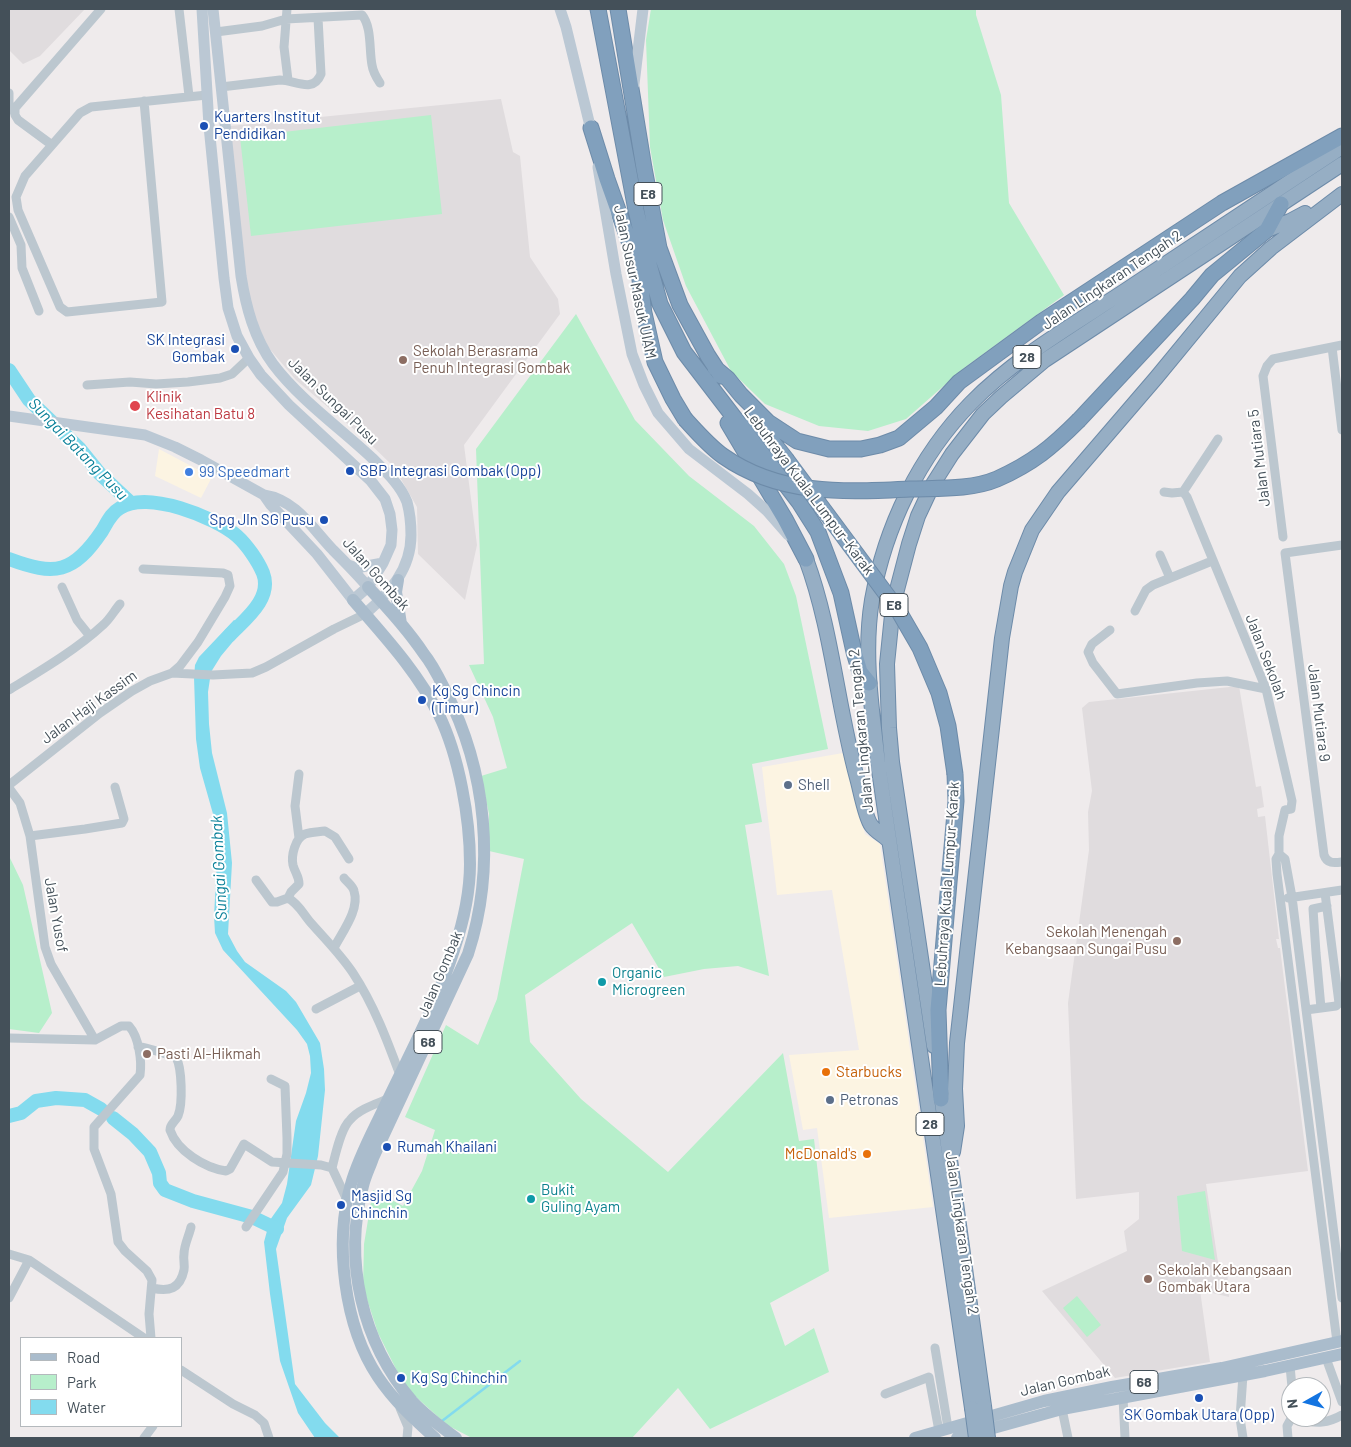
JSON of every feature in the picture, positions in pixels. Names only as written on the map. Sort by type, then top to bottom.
[{"type":"highway","points":[[591,9],[611,78],[623,167],[636,242],[644,314]]},
{"type":"highway","name":"Lebuhraya Kuala Lumpur–Karak","points":[[598,9],[647,257],[660,304],[684,352],[799,502],[818,532],[841,593],[860,672],[869,683]]},
{"type":"highway","name":"Lebuhraya Kuala Lumpur–Karak","points":[[618,9],[632,100],[659,248],[680,305],[715,368],[786,459],[898,610],[920,648],[939,693],[948,726],[955,774],[956,801],[938,1010],[941,1099]]},
{"type":"highway","points":[[591,128],[629,241],[655,362],[685,419],[722,456],[740,466],[762,476],[816,490],[862,491],[949,488],[978,484],[995,480],[1037,458],[1057,442],[1079,420],[1212,275],[1268,230],[1290,221],[1340,195]]},
{"type":"highway","points":[[715,368],[728,378],[741,395],[768,422],[797,441],[828,449],[860,449],[880,445],[898,438],[936,406],[959,382],[1049,316],[1222,203],[1342,136]]},
{"type":"highway","name":"Jalan Lingkaran Tengah 2","points":[[988,1438],[978,1407],[888,840],[878,763],[869,683],[868,631],[872,599],[882,560],[896,517],[918,473],[956,420],[972,402],[1032,353],[1342,147]]},
{"type":"highway","name":"Jalan Lingkaran Tengah 2","points":[[976,1438],[978,1407],[951,1168],[892,762],[887,696],[887,664],[893,605],[909,544],[918,516],[933,484],[952,454],[983,414],[1018,381],[1046,360],[1342,164]]},
{"type":"highway","points":[[951,1168],[957,1126],[957,1043],[1002,638],[1011,586],[1024,548],[1039,518],[1058,492],[1240,276],[1271,248],[1340,195]]},
{"type":"highway","points":[[1268,230],[1281,204]]},
{"type":"highway","points":[[684,352],[785,518],[806,559],[823,613],[847,743],[865,808],[870,825],[888,840]]},
{"type":"main road","name":"Jalan Sungai Pusu","points":[[202,9],[207,95],[224,278],[227,301],[237,336],[261,375],[289,405],[356,465],[385,499],[392,530],[391,546],[368,587],[352,600]]},
{"type":"main road","name":"Jalan Sungai Pusu","points":[[213,9],[241,276],[245,302],[253,329],[273,364],[295,388],[389,474],[406,501],[411,522],[409,555],[398,580],[381,600],[365,614]]},
{"type":"main road","name":"Jalan Susur Masuk UIAM","points":[[560,9],[591,128],[602,198],[632,354],[644,385],[658,413],[689,449],[768,511],[806,559]]},
{"type":"main road","points":[[632,100],[643,9]]},
{"type":"main road","name":"Jalan Gombak","points":[[9,416],[145,435],[183,451],[264,495],[276,497],[304,516],[332,549],[381,600],[425,654],[455,710],[469,747],[476,774],[485,837],[484,867],[475,932],[468,954],[373,1158],[363,1186],[356,1222],[356,1270],[360,1299],[367,1323],[376,1345],[390,1369],[414,1402],[438,1425],[456,1438]]},
{"type":"main road","name":"Jalan Gombak","points":[[264,495],[317,554],[352,600],[409,666],[440,716],[460,777],[470,865],[467,895],[454,950],[438,994],[362,1153],[347,1200],[344,1221],[344,1268],[348,1296],[353,1321],[369,1361],[399,1405],[435,1438]]},
{"type":"main road","points":[[348,565],[356,568],[383,563]]},
{"type":"main road","points":[[398,580],[397,599],[402,627]]},
{"type":"main road","name":"Jalan Gombak","points":[[915,1438],[1044,1401],[1222,1368],[1340,1342]]},
{"type":"main road","name":"Jalan Gombak","points":[[957,1438],[1062,1409],[1290,1366],[1342,1354]]},
{"type":"street","points":[[52,145],[18,120],[15,115],[15,108],[101,9]]},
{"type":"street","points":[[179,9],[189,96]]},
{"type":"street","points":[[286,9],[284,47],[288,80]]},
{"type":"street","points":[[216,32],[262,26],[286,19],[318,18],[363,12],[368,29],[374,74],[380,82]]},
{"type":"street","points":[[221,87],[288,80],[303,85],[315,84],[321,74],[318,18]]},
{"type":"street","points":[[9,94],[9,110]]},
{"type":"street","points":[[144,101],[162,302],[67,312],[60,307],[18,210],[16,196],[25,176],[80,113],[91,107],[144,101],[189,96],[207,95]]},
{"type":"street","points":[[9,217],[21,245],[22,268],[39,311]]},
{"type":"street","points":[[1342,345],[1332,347],[1342,430]]},
{"type":"street","name":"Jalan Mutiara 5","points":[[1283,536],[1264,376],[1267,366],[1273,359],[1332,347]]},
{"type":"street","points":[[87,385],[130,382],[156,384],[220,378],[232,374],[249,358]]},
{"type":"street","points":[[1164,492],[1183,492],[1218,439]]},
{"type":"street","name":"Jalan Sekolah","points":[[1183,492],[1187,497],[1266,689],[1292,801],[1291,809],[1285,810],[1279,836],[1279,854]]},
{"type":"street","name":"Jalan Mutiara 9","points":[[1342,546],[1285,553],[1324,855],[1330,862],[1342,862]]},
{"type":"street","points":[[1160,555],[1170,578]]},
{"type":"street","points":[[1135,611],[1146,590],[1153,584],[1212,561]]},
{"type":"street","name":"Jalan Haji Kassim","points":[[9,786],[100,713],[150,680],[172,673],[180,666],[198,642],[230,586],[228,575],[222,573],[143,569]]},
{"type":"street","points":[[62,588],[77,620],[89,635]]},
{"type":"street","points":[[9,690],[34,675],[108,621],[120,604]]},
{"type":"street","points":[[172,673],[213,675],[252,673],[365,614]]},
{"type":"street","points":[[1110,630],[1092,644],[1088,652],[1093,663],[1117,694],[1197,683],[1227,681],[1266,689]]},
{"type":"street","points":[[256,880],[272,902],[288,898],[299,884],[299,877],[293,868],[292,859],[299,838],[295,806],[299,774]]},
{"type":"street","name":"Jalan Yusof","points":[[9,786],[20,803],[30,836],[45,947],[51,964],[95,1040]]},
{"type":"street","points":[[30,836],[85,830],[122,823],[124,819],[115,787]]},
{"type":"street","points":[[299,838],[304,835],[325,831],[335,837],[349,859]]},
{"type":"street","points":[[1340,1342],[1280,899],[1276,859],[1279,854],[1285,859],[1292,897],[1342,1298]]},
{"type":"street","points":[[334,948],[353,911],[355,902],[354,890],[344,878]]},
{"type":"street","points":[[1280,899],[1342,890]]},
{"type":"street","points":[[1306,1010],[1336,1006],[1339,1004],[1340,998],[1325,893]]},
{"type":"street","points":[[288,898],[299,906],[353,974],[382,1027],[400,1075]]},
{"type":"street","points":[[1321,1008],[1313,909],[1327,906]]},
{"type":"street","points":[[316,1009],[360,986]]},
{"type":"street","points":[[9,1038],[95,1040],[120,1026],[129,1026],[133,1030],[138,1047],[141,1067],[140,1075],[94,1127],[94,1149],[111,1194],[118,1242],[147,1271],[152,1280],[149,1314],[151,1337]]},
{"type":"street","points":[[138,1047],[144,1046],[159,1053],[176,1057],[179,1063],[180,1097],[178,1116],[170,1126],[170,1130],[181,1148],[193,1158],[226,1171],[230,1169],[244,1144],[272,1162],[321,1165],[332,1168]]},
{"type":"street","points":[[1302,1072],[1314,1071]]},
{"type":"street","points":[[247,1224],[278,1181],[283,1172],[287,1154],[285,1086],[271,1079]]},
{"type":"street","points":[[347,1200],[332,1168],[345,1128],[350,1120],[368,1108],[388,1099]]},
{"type":"street","points":[[152,1288],[162,1291],[173,1289],[179,1282],[184,1270],[184,1254],[191,1228]]},
{"type":"street","points":[[9,1254],[29,1260],[143,1337]]},
{"type":"street","points":[[9,1298],[29,1260]]},
{"type":"street","points":[[935,1348],[944,1430]]},
{"type":"street","points":[[1326,1358],[1342,1402]]},
{"type":"street","points":[[1290,1366],[1291,1377]]},
{"type":"street","points":[[182,1371],[233,1404],[255,1415],[264,1423],[269,1438]]},
{"type":"street","points":[[1243,1375],[1240,1418],[1243,1438]]},
{"type":"street","points":[[886,1394],[929,1377],[944,1430]]},
{"type":"street","points":[[1123,1397],[1125,1438]]},
{"type":"street","points":[[399,1405],[408,1427],[406,1438]]},
{"type":"street","points":[[1062,1409],[1068,1438]]},
{"type":"street","points":[[1331,1421],[1342,1414]]},
{"type":"street","points":[[144,1438],[152,1427]]},
{"type":"shaded area","points":[[9,9],[85,9],[40,56],[23,64],[9,50]]},
{"type":"shaded area","name":"Sekolah Berasrama Penuh Integrasi Gombak","points":[[501,99],[513,152],[520,156],[530,257],[558,299],[560,314],[464,445],[477,545],[465,600],[418,554],[417,507],[394,467],[363,437],[296,380],[263,341],[245,290],[230,126]]},
{"type":"shaded area","points":[[159,449],[212,477],[201,498],[155,476]]},
{"type":"shaded area","name":"Sekolah Menengah Kebangsaan Sungai Pusu","points":[[1239,686],[1256,787],[1261,786],[1264,807],[1257,809],[1258,817],[1265,816],[1279,939],[1276,939],[1278,948],[1280,948],[1308,1171],[1206,1184],[1218,1262],[1227,1269],[1229,1297],[1200,1290],[1210,1362],[1115,1378],[1042,1291],[1127,1251],[1124,1231],[1139,1219],[1139,1192],[1076,1199],[1068,1003],[1089,850],[1088,812],[1092,791],[1082,708],[1089,702]]},
{"type":"shaded area","points":[[843,753],[865,834],[880,844],[933,1207],[829,1218],[817,1128],[803,1130],[789,1055],[859,1050],[832,890],[777,895],[762,767]]},
{"type":"green space","points":[[651,9],[976,9],[976,15],[1001,95],[1009,203],[1064,295],[964,368],[906,419],[868,431],[819,426],[765,404],[731,371],[686,286],[663,220],[650,147],[646,40]]},
{"type":"green space","points":[[431,115],[442,214],[251,236],[240,137]]},
{"type":"green space","points":[[576,314],[635,420],[689,476],[754,526],[784,564],[796,596],[828,749],[752,764],[762,822],[745,825],[769,976],[738,966],[704,969],[664,977],[632,923],[525,995],[530,1042],[581,1099],[668,1172],[783,1053],[799,1141],[814,1139],[829,1271],[770,1303],[785,1346],[814,1328],[829,1372],[710,1429],[678,1388],[632,1438],[472,1438],[447,1425],[405,1387],[378,1333],[363,1287],[364,1244],[373,1190],[403,1206],[422,1171],[435,1130],[405,1117],[446,1025],[478,1045],[497,999],[524,859],[489,851],[489,814],[481,776],[507,768],[493,717],[469,665],[484,664],[476,449]]},
{"type":"green space","points":[[9,856],[23,885],[52,1013],[39,1033],[9,1029]]},
{"type":"green space","points":[[1205,1191],[1215,1260],[1182,1251],[1177,1196]]},
{"type":"green space","points":[[1077,1296],[1101,1325],[1087,1337],[1063,1308]]},
{"type":"water","name":"Sungai Gombak","points":[[234,620],[246,626],[221,656],[211,672],[208,692],[212,753],[227,813],[232,863],[228,934],[245,962],[286,991],[296,1002],[320,1043],[325,1090],[318,1156],[311,1185],[287,1218],[276,1249],[295,1384],[325,1423],[340,1438],[315,1438],[298,1413],[280,1361],[264,1242],[270,1220],[282,1203],[287,1184],[296,1121],[311,1073],[310,1056],[307,1044],[297,1030],[223,950],[215,933],[217,828],[200,768],[196,739],[194,677],[195,665],[199,657]]},
{"type":"waterway","name":"Sungai Batang Pusu","points":[[9,370],[29,400],[79,448],[100,474],[131,503]]},
{"type":"waterway","name":"Sungai Gombak","points":[[9,559],[39,568],[62,568],[82,556],[92,545],[110,518],[120,508],[132,503],[147,502],[180,508],[213,521],[237,536],[252,553],[263,573],[265,583],[261,600],[249,616],[229,636]]},
{"type":"waterway","points":[[9,1116],[21,1113],[36,1101],[56,1098],[85,1100],[101,1109]]},
{"type":"waterway","points":[[113,1118],[133,1134],[150,1152],[159,1173],[160,1183],[165,1190],[193,1201],[252,1217],[277,1229]]},
{"type":"waterway","points":[[442,1421],[520,1361]]},
{"type":"place","name":"Kuarters Institut Pendidikan","points":[[204,126]]},
{"type":"place","name":"SK Integrasi Gombak","points":[[235,349]]},
{"type":"place","name":"Sekolah Berasrama Penuh Integrasi Gombak","points":[[403,360]]},
{"type":"place","name":"Klinik Kesihatan Batu 8","points":[[135,406]]},
{"type":"place","name":"SBP Integrasi Gombak (Opp)","points":[[350,471]]},
{"type":"place","name":"99 Speedmart","points":[[189,472]]},
{"type":"place","name":"Spg Jln SG Pusu","points":[[324,520]]},
{"type":"place","name":"Kg Sg Chincin (Timur)","points":[[422,700]]},
{"type":"place","name":"Shell","points":[[788,785]]},
{"type":"place","name":"Sekolah Menengah Kebangsaan Sungai Pusu","points":[[1177,941]]},
{"type":"place","name":"Organic Microgreen","points":[[602,982]]},
{"type":"place","name":"Pasti Al-Hikmah","points":[[147,1054]]},
{"type":"place","name":"Starbucks","points":[[826,1072]]},
{"type":"place","name":"Petronas","points":[[830,1100]]},
{"type":"place","name":"Rumah Khailani","points":[[387,1147]]},
{"type":"place","name":"McDonald's","points":[[867,1154]]},
{"type":"place","name":"Bukit Guling Ayam","points":[[531,1199]]},
{"type":"place","name":"Masjid Sg Chinchin","points":[[341,1205]]},
{"type":"place","name":"Sekolah Kebangsaan Gombak Utara","points":[[1148,1279]]},
{"type":"place","name":"Kg Sg Chinchin","points":[[401,1378]]},
{"type":"place","name":"SK Gombak Utara (Opp)","points":[[1199,1398]]}]
